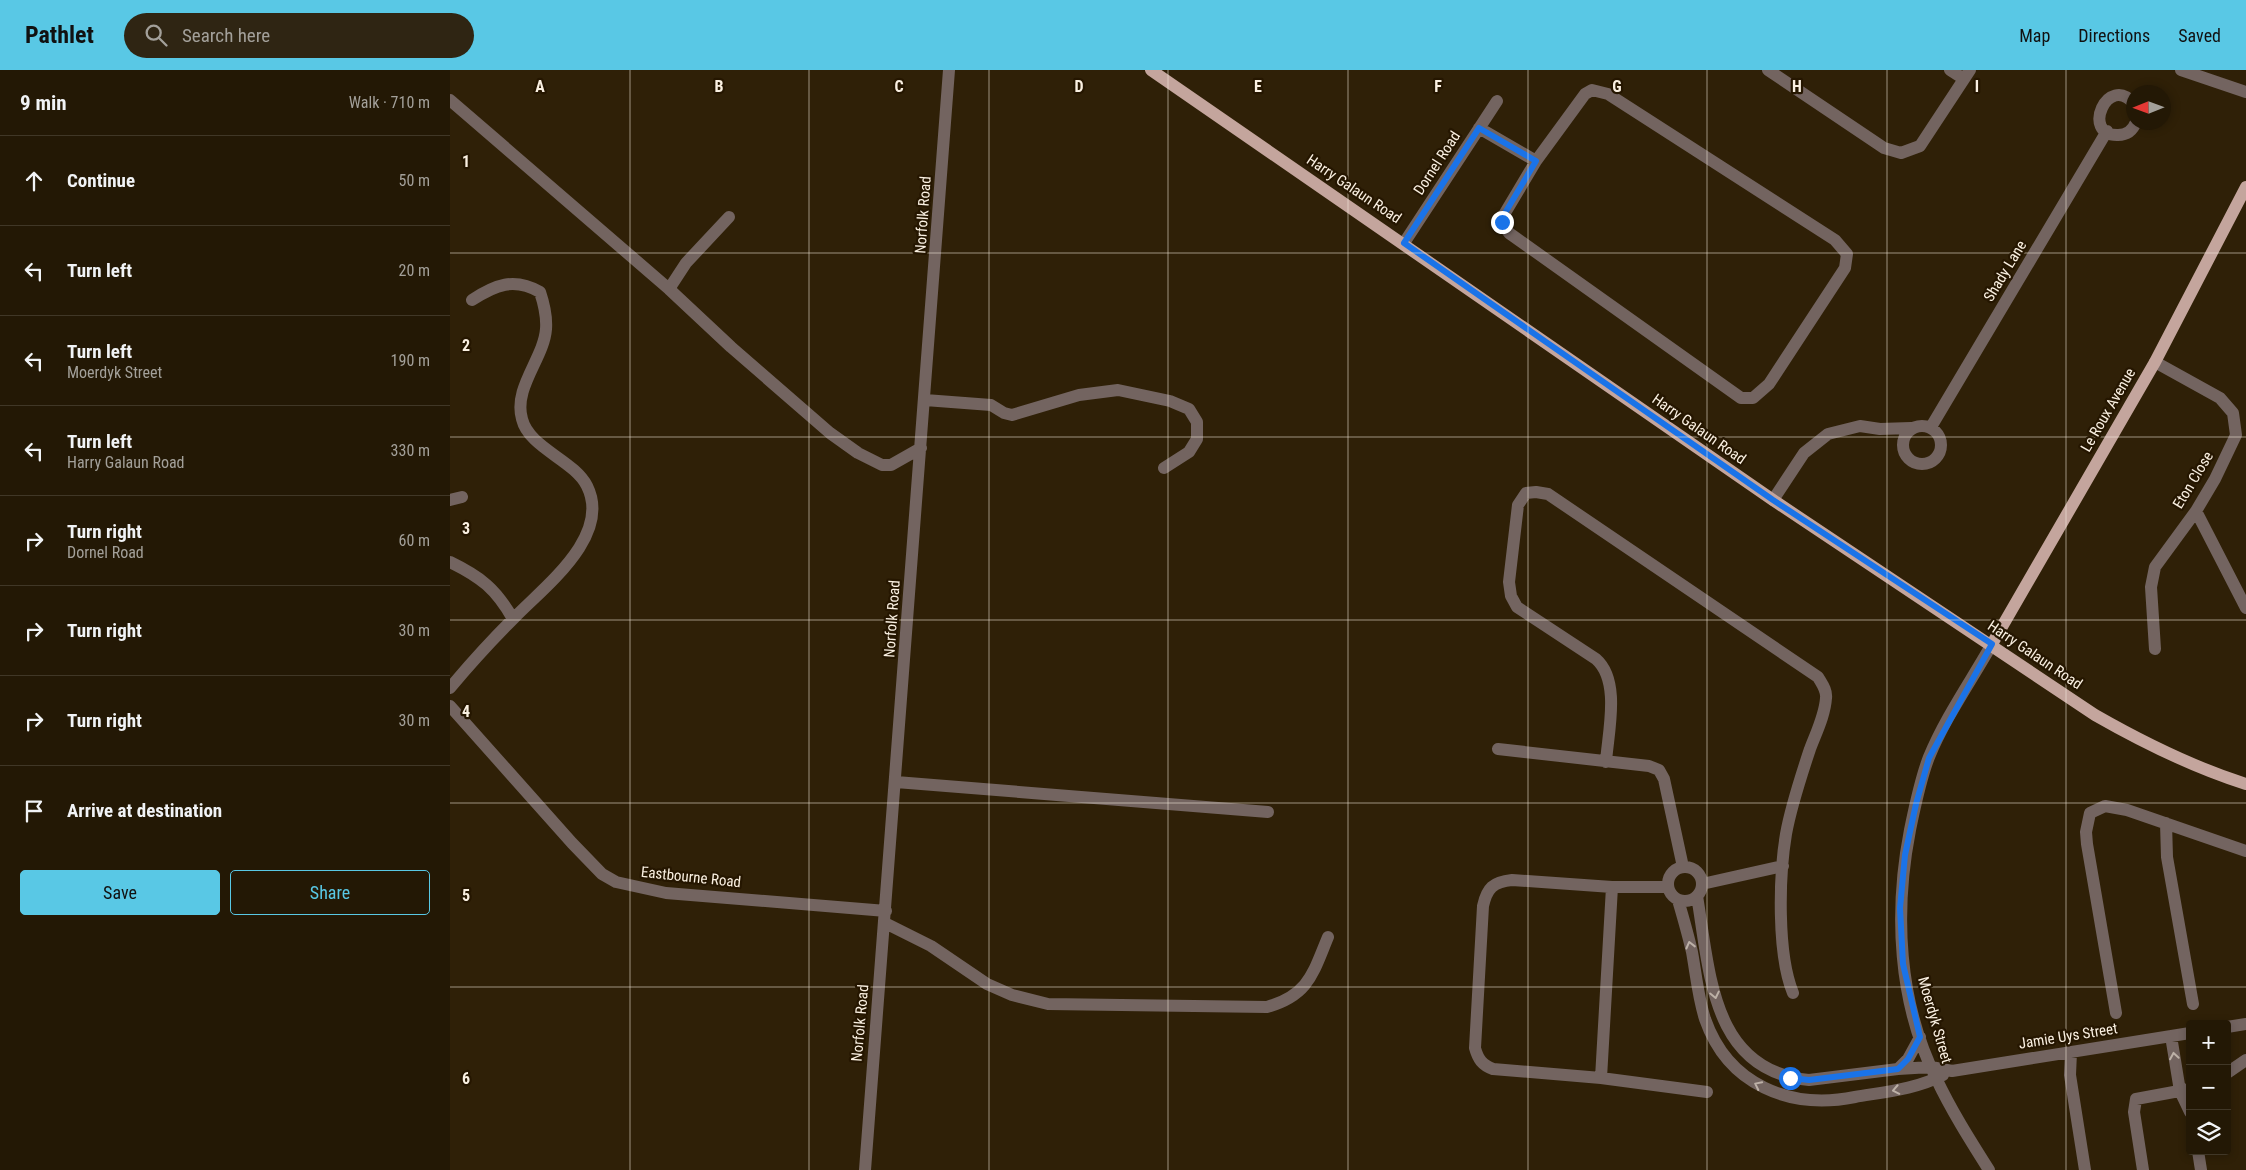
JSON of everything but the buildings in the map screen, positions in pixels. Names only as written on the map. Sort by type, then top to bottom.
[{"type":"main road","name":"Harry Galaun Road","points":[[1150,70],[1404,243],[1773,500],[1992,644],[2095,715],[2150,746],[2204,770],[2246,784]]},
{"type":"main road","name":"Le Roux Avenue","points":[[1992,644],[2155,362],[2246,187]]},
{"type":"street","name":"Norfolk Road","points":[[865,1170],[949,70]]},
{"type":"street","points":[[1768,70],[1884,148],[1901,153],[1920,146],[1967,74],[1950,70]]},
{"type":"street","points":[[2181,70],[2246,92]]},
{"type":"street","points":[[1592,90],[1603,91],[1835,240],[1844,249],[1848,261],[1769,384],[1760,394],[1745,399],[1506,231],[1502,218],[1536,161],[1585,94],[1592,90]]},
{"type":"street","points":[[2126,99],[2120,96],[2107,100],[2100,108],[2100,124],[2107,132],[2121,135],[2132,130]]},
{"type":"street","points":[[450,100],[669,289],[731,347],[815,420],[858,453],[882,464],[891,465],[921,448]]},
{"type":"street","name":"Dornel Road","points":[[1404,243],[1497,101]]},
{"type":"street","points":[[1479,128],[1536,161]]},
{"type":"street","name":"Shady Lane","points":[[1931,427],[2107,132]]},
{"type":"street","points":[[669,289],[686,263],[729,217]]},
{"type":"street","points":[[450,688],[513,619],[563,570],[580,548],[594,512],[592,496],[586,483],[536,439],[522,420],[522,393],[546,330],[545,307],[540,292],[527,284],[511,284],[492,287],[472,300]]},
{"type":"street","name":"Eton Close","points":[[2155,362],[2220,398],[2229,406],[2241,426],[2232,446],[2196,510],[2155,567],[2151,587],[2155,649]]},
{"type":"street","points":[[925,400],[991,405],[1004,413],[1012,415],[1079,395],[1118,390],[1170,401],[1189,409],[1197,422],[1197,439],[1189,452],[1164,468]]},
{"type":"street","points":[[1773,500],[1804,453],[1828,434],[1860,426],[1880,429],[1911,428],[1917,425],[1931,427],[1940,435],[1942,441],[1940,453],[1932,462],[1926,464],[1914,462],[1904,452],[1905,437],[1911,428]]},
{"type":"street","points":[[1880,429],[1903,446]]},
{"type":"street","points":[[1606,762],[1611,690],[1605,668],[1596,658],[1517,607],[1511,596],[1509,582],[1518,505],[1526,493],[1548,494],[1818,677],[1824,687],[1826,700],[1786,834],[1782,892],[1785,964],[1793,993]]},
{"type":"street","points":[[2196,510],[2246,608]]},
{"type":"street","points":[[450,562],[478,576],[492,588],[502,600],[513,619]]},
{"type":"street","name":"Moerdyk Street","points":[[1989,1170],[1936,1079],[1920,1037],[1903,964],[1900,908],[1905,855],[1916,804],[1929,758],[1992,644]]},
{"type":"street","name":"Eastbourne Road","points":[[450,706],[572,843],[602,874],[616,882],[666,893],[885,917]]},
{"type":"street","points":[[1498,749],[1650,766],[1659,770],[1663,774],[1683,867]]},
{"type":"street","points":[[896,782],[1268,812]]},
{"type":"street","points":[[2116,1013],[2087,844],[2090,813],[2104,806],[2127,810],[2246,851]]},
{"type":"street","points":[[2166,823],[2167,858],[2193,1004]]},
{"type":"street","points":[[1700,890],[1698,874],[1689,868],[1683,867],[1673,872],[1670,876],[1668,887],[1673,897],[1678,900],[1689,901],[1700,890],[1784,866]]},
{"type":"street","points":[[1668,887],[1612,887],[1512,880],[1499,882],[1486,893],[1483,906],[1475,1048],[1478,1058],[1485,1066],[1493,1068],[1601,1078],[1707,1092]]},
{"type":"street","points":[[1601,1078],[1612,887]]},
{"type":"street","name":"Jamie Uys Street","points":[[1700,890],[1717,1002],[1724,1023],[1735,1043],[1753,1060],[1772,1072],[1790,1078],[1809,1080],[1898,1069],[1931,1067],[1952,1071]]},
{"type":"street","name":"Jamie Uys Street","points":[[1678,900],[1705,1019],[1715,1041],[1732,1064],[1750,1081],[1780,1095],[1806,1101],[1839,1100],[1911,1087],[1936,1079],[1952,1071],[2171,1036],[2186,1037]]},
{"type":"street","points":[[885,917],[987,984],[1012,995],[1048,1004],[1267,1006],[1282,1002],[1299,992],[1311,976],[1328,937]]},
{"type":"street","points":[[2231,1026],[2246,1024]]},
{"type":"street","points":[[2171,1036],[2190,1110]]},
{"type":"street","points":[[1898,1069],[1908,1059],[1920,1037]]},
{"type":"street","points":[[2071,1052],[2070,1075],[2085,1170]]},
{"type":"street","points":[[2231,1070],[2246,1060]]},
{"type":"street","points":[[1853,1074],[1856,1097]]},
{"type":"street","points":[[2143,1170],[2134,1112],[2136,1099],[2185,1090]]},
{"type":"street","points":[[2199,1155],[2201,1170]]},
{"type":"route","points":[[1502,222],[1502,218],[1536,161],[1479,128],[1404,243],[1773,500],[1992,644],[1940,734],[1929,758],[1916,804],[1905,855],[1900,908],[1903,964],[1912,1011],[1920,1037],[1908,1059],[1898,1069],[1809,1080],[1790,1078]]}]
